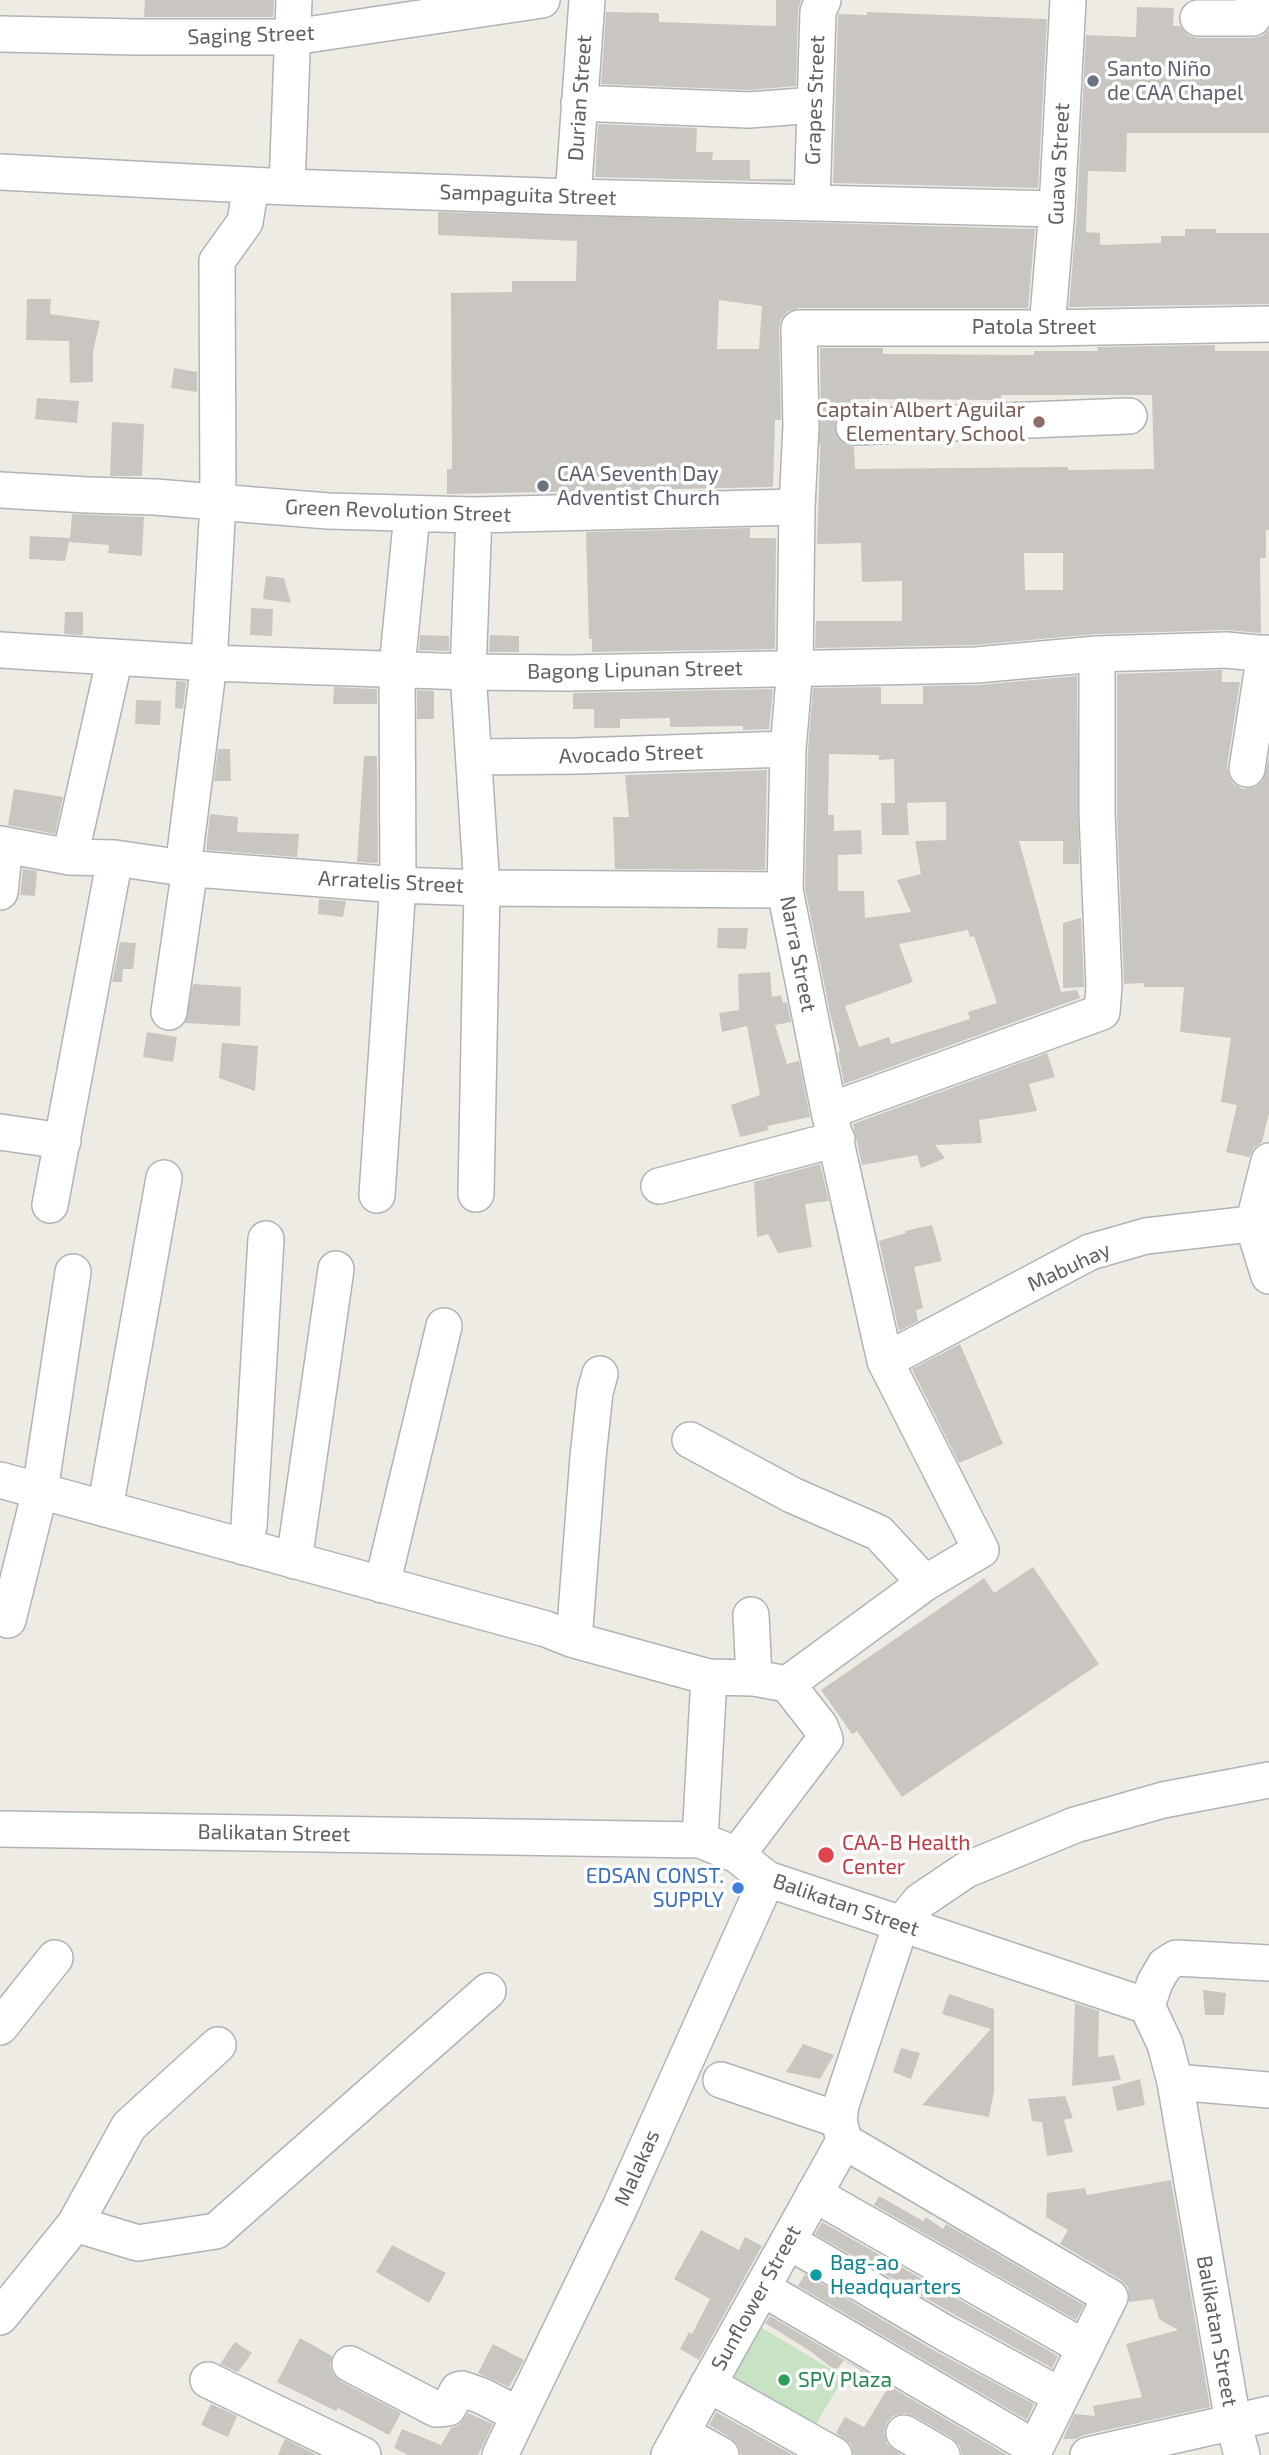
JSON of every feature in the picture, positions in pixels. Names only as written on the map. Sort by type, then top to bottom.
[{"type":"street","points":[[287,187],[294,0]]},
{"type":"street","name":"Saging Street","points":[[0,34],[293,37],[542,0]]},
{"type":"street","name":"Durian Street","points":[[573,197],[587,0]]},
{"type":"street","name":"Grapes Street","points":[[812,201],[818,12],[823,0]]},
{"type":"street","name":"Guava Street","points":[[1047,328],[1057,209],[1068,0]]},
{"type":"street","points":[[1198,18],[1252,18],[1253,0]]},
{"type":"street","points":[[579,103],[749,110],[815,106]]},
{"type":"street","name":"Sampaguita Street","points":[[0,172],[287,187],[1057,209]]},
{"type":"street","points":[[169,1012],[209,663],[218,503],[217,261],[246,222],[251,185]]},
{"type":"street","name":"Patola Street","points":[[799,328],[1047,328],[1269,324]]},
{"type":"street","name":"Narra Street","points":[[799,328],[807,427],[797,507],[785,890],[885,1361],[981,1550],[925,1583]]},
{"type":"street","points":[[854,427],[1129,416]]},
{"type":"street","name":"Green Revolution Street","points":[[0,489],[412,514],[474,515],[797,507]]},
{"type":"street","points":[[377,1195],[398,884],[397,668],[412,514]]},
{"type":"street","points":[[474,515],[468,672],[482,888],[476,1194]]},
{"type":"street","name":"Bagong Lipunan Street","points":[[0,650],[209,663],[568,673],[976,665],[1097,654],[1226,650],[1267,653]]},
{"type":"street","points":[[1247,769],[1267,653]]},
{"type":"street","points":[[659,1186],[833,1125],[1102,1012],[1104,986],[1097,813],[1097,654]]},
{"type":"street","points":[[70,857],[115,657]]},
{"type":"street","name":"Avocado Street","points":[[474,757],[788,749]]},
{"type":"street","points":[[0,891],[3,844]]},
{"type":"street","name":"Arratelis Street","points":[[3,844],[70,857],[398,884],[482,888],[785,890]]},
{"type":"street","points":[[50,1205],[115,859]]},
{"type":"street","points":[[0,1132],[63,1142]]},
{"type":"street","points":[[1269,1161],[1261,1223],[1269,1276]]},
{"type":"street","points":[[105,1509],[164,1178]]},
{"type":"street","name":"Mabuhay","points":[[885,1361],[1090,1252],[1146,1236],[1261,1223]]},
{"type":"street","points":[[244,1547],[249,1526],[266,1239]]},
{"type":"street","points":[[294,1561],[336,1269]]},
{"type":"street","points":[[8,1620],[40,1491],[73,1272]]},
{"type":"street","points":[[382,1585],[443,1326]]},
{"type":"street","points":[[574,1640],[588,1457],[600,1374]]},
{"type":"street","points":[[0,1480],[709,1676],[771,1681],[925,1583],[879,1533],[792,1495],[690,1440]]},
{"type":"street","points":[[737,1855],[825,1739],[820,1726],[771,1681],[751,1615]]},
{"type":"street","points":[[700,1840],[709,1676]]},
{"type":"street","points":[[901,1924],[920,1901],[966,1870],[1075,1825],[1163,1800],[1269,1780]]},
{"type":"street","name":"Balikatan Street","points":[[0,1829],[700,1840],[737,1855],[767,1879],[1147,2006],[1165,2045],[1175,2082],[1237,2439]]},
{"type":"street","name":"Malakas","points":[[500,2455],[620,2207],[767,1879]]},
{"type":"street","name":"Sunflower Street","points":[[675,2444],[814,2194],[841,2130],[841,2105],[901,1924]]},
{"type":"street","points":[[0,2027],[55,1958]]},
{"type":"street","points":[[1147,2006],[1155,1982],[1165,1965],[1177,1958],[1269,1963]]},
{"type":"street","points":[[75,2224],[138,2243],[216,2231],[488,1991]]},
{"type":"street","points":[[0,2317],[75,2224],[129,2126],[218,2045]]},
{"type":"street","points":[[721,2080],[841,2130],[1110,2297],[1034,2452],[762,2288]]},
{"type":"street","points":[[1175,2082],[1269,2090]]},
{"type":"street","points":[[814,2194],[1085,2348]]},
{"type":"street","points":[[788,2241],[945,2333],[1061,2396]]},
{"type":"street","points":[[350,2364],[436,2409],[448,2408],[458,2390],[462,2389],[519,2415]]},
{"type":"street","points":[[208,2380],[363,2455]]},
{"type":"street","points":[[708,2384],[834,2455]]},
{"type":"street","points":[[1088,2455],[1237,2439],[1269,2414]]},
{"type":"street","points":[[904,2433],[942,2455]]},
{"type":"street","points":[[675,2444],[721,2455]]},
{"type":"green space","name":"SPV Plaza","points":[[759,2326],[844,2377],[810,2434],[724,2382]]},
{"type":"building","points":[[145,0],[274,0],[273,17],[144,17]]},
{"type":"building","points":[[776,0],[801,0],[798,11],[796,86],[749,90],[601,84],[606,12],[659,13],[659,22],[776,26]]},
{"type":"building","points":[[1137,7],[1174,8],[1173,26],[1180,26],[1187,35],[1197,38],[1253,38],[1262,36],[1269,30],[1269,133],[1127,133],[1126,172],[1088,171],[1086,232],[1100,233],[1100,245],[1161,243],[1161,236],[1185,236],[1185,229],[1216,229],[1216,233],[1269,233],[1269,304],[1069,307],[1086,35],[1136,37]]},
{"type":"building","points":[[867,12],[1047,19],[1038,188],[833,183],[838,16],[867,15]]},
{"type":"building","points":[[598,124],[697,128],[696,152],[713,152],[712,160],[750,160],[750,179],[793,179],[792,182],[595,177]]},
{"type":"building","points":[[438,212],[1035,229],[1028,308],[799,308],[788,311],[781,319],[779,328],[781,420],[775,420],[773,487],[447,494],[447,469],[452,469],[451,293],[512,292],[512,281],[576,281],[577,241],[438,235]],"holes":[[[719,300],[762,306],[759,349],[717,349]]]},
{"type":"building","points":[[27,299],[51,299],[50,314],[100,321],[93,352],[93,382],[70,383],[69,341],[26,340]]},
{"type":"building","name":"Captain Albert Aguilar Elementary School","points":[[1215,345],[1215,351],[1269,351],[1269,530],[1266,530],[1266,558],[1260,558],[1261,633],[1225,630],[1096,634],[975,645],[815,648],[816,621],[902,621],[902,581],[862,582],[861,543],[817,544],[821,427],[820,348],[883,348],[883,354],[1034,355],[1034,351],[1098,351],[1097,347]],"holes":[[[1001,395],[1152,395],[1154,469],[855,469],[854,447],[844,444],[837,437],[834,428],[837,417],[844,410],[853,407],[853,399],[1001,400]],[[1024,553],[1063,553],[1063,590],[1025,590]]]},
{"type":"building","points":[[174,368],[197,372],[197,392],[171,388]]},
{"type":"building","points":[[37,398],[79,401],[77,423],[35,419]]},
{"type":"building","points":[[112,422],[144,424],[142,476],[110,476]]},
{"type":"building","points":[[72,514],[144,517],[142,556],[108,553],[109,545],[69,542],[65,561],[29,559],[30,536],[70,538]]},
{"type":"building","points":[[750,528],[750,538],[776,538],[775,649],[592,652],[592,639],[589,639],[586,532]]},
{"type":"building","points":[[266,576],[284,578],[291,603],[263,599]]},
{"type":"building","points":[[251,608],[273,609],[272,636],[250,635]]},
{"type":"building","points":[[65,612],[83,612],[83,635],[64,634]]},
{"type":"building","points":[[420,635],[449,636],[449,651],[419,650]]},
{"type":"building","points":[[490,635],[519,636],[519,652],[489,652]]},
{"type":"building","points":[[1222,670],[1222,682],[1240,682],[1227,766],[1229,777],[1243,789],[1255,787],[1263,781],[1269,758],[1269,1113],[1262,1142],[1254,1148],[1249,1157],[1226,1152],[1237,1105],[1221,1102],[1231,1038],[1180,1032],[1184,987],[1124,984],[1117,813],[1117,674]]},
{"type":"building","points":[[1077,676],[1079,864],[1063,864],[1063,841],[1019,841],[1061,992],[1077,990],[1080,998],[844,1084],[838,1052],[840,1051],[805,888],[808,750],[813,688],[881,687],[881,704],[923,704],[923,686],[978,685]],"holes":[[[829,754],[879,755],[879,760],[894,759],[895,803],[946,802],[946,840],[915,841],[921,874],[897,880],[911,912],[865,918],[864,891],[838,891],[838,855],[862,854],[861,830],[834,831],[834,815],[828,815]],[[968,930],[970,937],[974,936],[997,1003],[968,1012],[970,1019],[891,1044],[889,1037],[859,1047],[845,1006],[913,982],[899,944]]]},
{"type":"building","points":[[176,681],[186,682],[183,709],[175,708]]},
{"type":"building","points":[[334,687],[377,689],[377,704],[333,704]]},
{"type":"building","points":[[773,689],[769,729],[743,730],[743,726],[670,727],[670,718],[620,719],[620,728],[594,728],[594,709],[573,709],[573,693]]},
{"type":"building","points":[[417,690],[434,691],[434,719],[417,719]]},
{"type":"building","points":[[136,700],[161,701],[160,725],[135,724]]},
{"type":"building","points":[[218,749],[230,749],[231,781],[214,781]]},
{"type":"building","points":[[364,756],[377,756],[378,863],[357,862]]},
{"type":"building","points":[[767,770],[765,870],[615,869],[613,817],[629,817],[625,775]]},
{"type":"building","points":[[14,789],[63,797],[55,834],[8,825]]},
{"type":"building","points":[[881,803],[907,803],[909,835],[882,835]]},
{"type":"building","points":[[210,814],[238,817],[237,832],[299,834],[297,857],[206,850]]},
{"type":"building","points":[[23,869],[37,871],[35,896],[20,895]]},
{"type":"building","points":[[319,899],[346,901],[343,917],[318,914]]},
{"type":"building","points":[[1081,918],[1084,987],[1063,988],[1063,923]]},
{"type":"building","points":[[718,928],[748,928],[746,949],[717,948]]},
{"type":"building","points":[[120,942],[136,943],[133,969],[123,969],[122,982],[112,982]]},
{"type":"building","points":[[770,972],[772,997],[781,995],[783,1003],[787,1002],[791,1022],[775,1025],[787,1064],[799,1061],[810,1117],[767,1126],[769,1130],[740,1137],[731,1105],[760,1095],[747,1026],[722,1032],[719,1013],[739,1010],[738,974]]},
{"type":"building","points":[[193,984],[241,987],[240,1026],[185,1023]]},
{"type":"building","points":[[147,1032],[177,1037],[173,1062],[143,1057]]},
{"type":"building","points":[[222,1043],[258,1046],[255,1091],[219,1078]]},
{"type":"building","points":[[1047,1053],[1055,1077],[1029,1084],[1037,1111],[979,1120],[982,1143],[935,1145],[945,1158],[921,1168],[917,1155],[862,1165],[853,1124]]},
{"type":"building","points":[[820,1164],[829,1201],[805,1204],[812,1247],[778,1253],[768,1234],[757,1237],[754,1182]]},
{"type":"building","points":[[932,1225],[942,1261],[914,1267],[923,1308],[916,1310],[918,1321],[899,1331],[879,1241]]},
{"type":"building","points":[[960,1344],[1003,1444],[959,1463],[912,1369]]},
{"type":"building","points":[[1033,1567],[1099,1664],[902,1797],[857,1731],[852,1734],[821,1690],[984,1578],[994,1593]]},
{"type":"building","points":[[1203,1990],[1226,1993],[1224,2015],[1205,2015]]},
{"type":"building","points":[[949,1994],[994,2009],[994,2091],[989,2117],[922,2105],[991,2029],[942,2014]]},
{"type":"building","points":[[1075,2003],[1099,2011],[1098,2057],[1114,2055],[1121,2080],[1072,2086]]},
{"type":"building","points":[[803,2044],[834,2055],[820,2079],[786,2072]]},
{"type":"building","points":[[901,2048],[920,2053],[911,2079],[893,2072]]},
{"type":"building","points":[[1140,2079],[1145,2105],[1117,2111],[1112,2087]]},
{"type":"building","points":[[1065,2096],[1073,2118],[1064,2120],[1073,2152],[1047,2156],[1042,2122],[1032,2121],[1028,2099]]},
{"type":"building","points":[[1171,2180],[1210,2407],[1076,2439],[1063,2439],[1074,2414],[1095,2416],[1093,2406],[1142,2397],[1126,2344],[1178,2330],[1159,2319],[1153,2299],[1129,2302],[1128,2287],[1121,2280],[1060,2244],[1068,2230],[1046,2217],[1047,2193],[1085,2188],[1087,2195]]},
{"type":"building","points":[[879,2196],[923,2221],[926,2217],[943,2229],[946,2224],[1084,2305],[1076,2320],[874,2205]]},
{"type":"building","points":[[822,2222],[1058,2356],[1052,2368],[815,2234]]},
{"type":"building","points":[[701,2230],[739,2250],[745,2237],[762,2246],[699,2360],[680,2349],[689,2332],[692,2334],[710,2299],[674,2279]]},
{"type":"building","points":[[392,2245],[446,2273],[429,2303],[376,2272]]},
{"type":"building","points":[[805,2274],[935,2351],[1034,2404],[1027,2420],[798,2286]]},
{"type":"building","points":[[770,2316],[1007,2455],[962,2455],[960,2446],[952,2438],[905,2413],[893,2416],[887,2422],[884,2432],[887,2444],[902,2455],[854,2455],[851,2444],[836,2433],[845,2417],[864,2427],[888,2388],[844,2360],[836,2371],[765,2323]]},
{"type":"building","points":[[300,2338],[332,2356],[330,2366],[340,2381],[401,2413],[389,2435],[338,2408],[336,2411],[277,2382]]},
{"type":"building","points":[[235,2342],[252,2353],[238,2372],[220,2364]]},
{"type":"building","points":[[493,2344],[524,2360],[509,2387],[478,2373]]},
{"type":"building","points":[[211,2404],[237,2416],[228,2437],[201,2425]]},
{"type":"building","points":[[716,2412],[793,2455],[741,2455],[738,2445],[731,2438],[709,2425]]},
{"type":"building","points":[[468,2413],[493,2424],[478,2455],[408,2455],[394,2448],[402,2429],[441,2445],[451,2428],[459,2425]]},
{"type":"building","points":[[285,2439],[317,2455],[278,2455]]},
{"type":"tunnel","points":[[813,427],[854,427]]},
{"type":"place","name":"Santo Niño de CAA Chapel","points":[[1093,81]]},
{"type":"place","name":"Captain Albert Aguilar Elementary School","points":[[1039,422]]},
{"type":"place","name":"CAA Seventh Day Adventist Church","points":[[543,486]]},
{"type":"place","name":"CAA-B Health Center","points":[[826,1855]]},
{"type":"place","name":"EDSAN CONST. SUPPLY","points":[[738,1888]]},
{"type":"place","name":"Bag-ao Headquarters","points":[[816,2275]]},
{"type":"place","name":"SPV Plaza","points":[[784,2380]]}]
